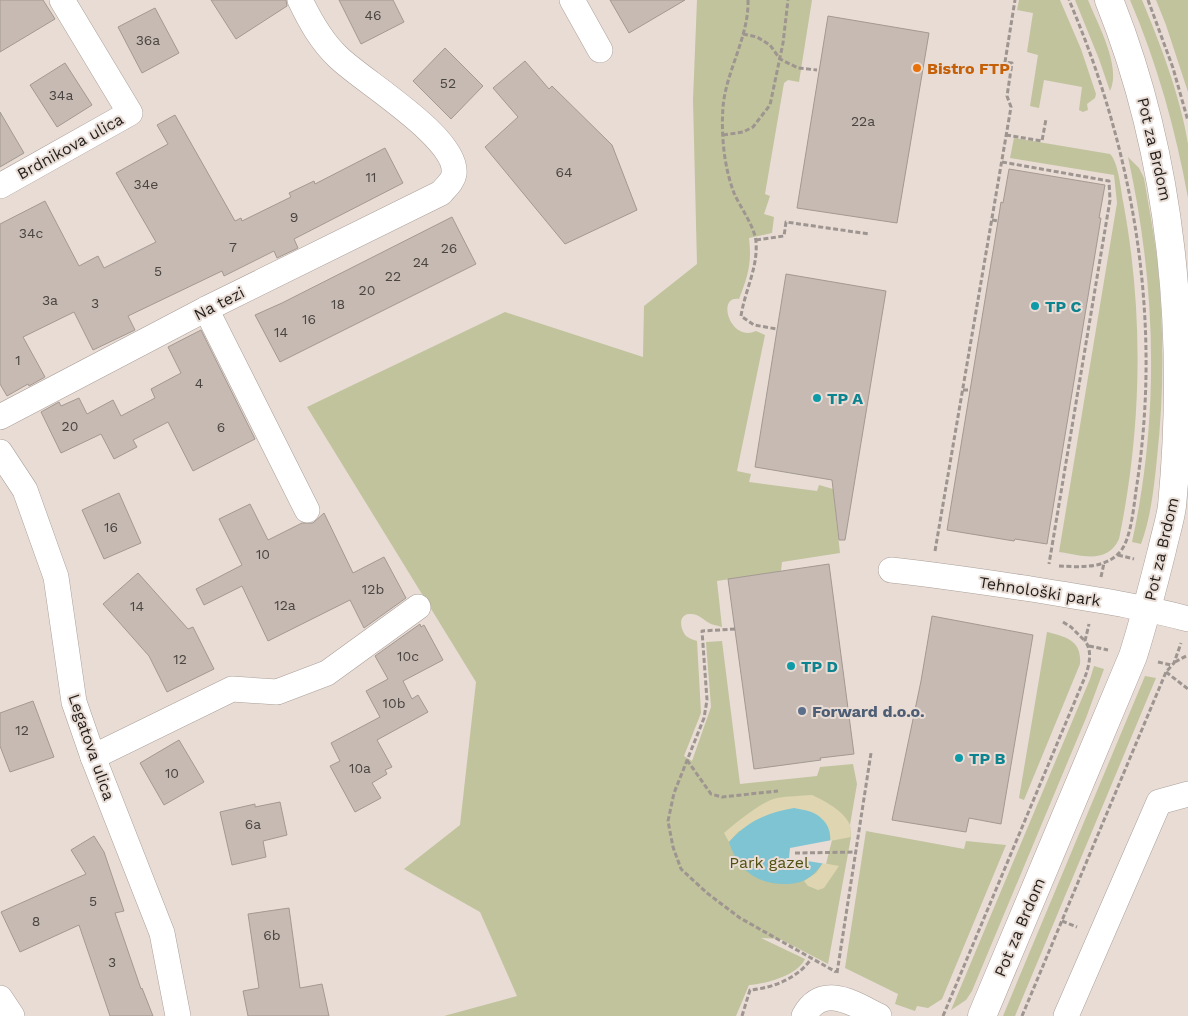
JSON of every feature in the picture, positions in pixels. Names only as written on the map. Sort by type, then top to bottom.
[{"type":"main road","name":"Pot za Brdom","points":[[982,1016],[1132,656],[1148,608],[1172,507],[1180,448],[1184,386],[1183,337],[1176,250],[1162,167],[1124,37],[1109,0]]},
{"type":"street","name":"Brdnikova ulica","points":[[0,186],[130,112],[62,0]]},
{"type":"street","name":"Na tezi","points":[[0,417],[206,309],[441,193],[450,184],[454,174],[453,163],[448,151],[439,140],[400,106],[339,58],[323,41],[309,20],[300,0]]},
{"type":"street","points":[[572,0],[600,50]]},
{"type":"street","points":[[206,309],[307,510]]},
{"type":"street","name":"Legatova ulica","points":[[0,452],[25,490],[56,577],[74,702],[93,757],[162,933],[178,1016]]},
{"type":"street","name":"Tehnološki park","points":[[891,570],[931,574],[1148,608],[1185,630]]},
{"type":"street","points":[[93,757],[232,689],[277,692],[327,673],[418,607]]},
{"type":"street","points":[[1066,1016],[1159,802],[1188,794]]},
{"type":"street","points":[[804,1016],[816,1002],[828,997],[841,998],[879,1016]]},
{"type":"street","points":[[0,998],[12,1016]]},
{"type":"path","points":[[748,0],[743,34],[728,82],[723,107],[725,161],[734,192],[756,240],[756,262],[743,301],[741,316],[754,325],[777,329]]},
{"type":"path","points":[[723,135],[743,132],[753,127],[770,105],[780,59],[788,0]]},
{"type":"path","points":[[931,574],[1011,106],[1007,96],[1012,63],[1005,62],[1015,0]]},
{"type":"path","name":"Pot za Brdom","points":[[1069,0],[1084,34],[1106,97],[1125,170],[1142,275],[1146,329],[1144,418],[1132,511],[1126,540],[1118,555]]},
{"type":"path","points":[[1148,0],[1170,59],[1188,121]]},
{"type":"path","points":[[743,34],[757,37],[770,45],[780,59],[798,68],[817,70]]},
{"type":"path","points":[[1006,135],[1042,141],[1046,119]]},
{"type":"path","points":[[1002,162],[1108,181],[1110,200],[1049,564]]},
{"type":"path","points":[[992,220],[998,221]]},
{"type":"path","points":[[756,240],[784,236],[786,222],[869,234]]},
{"type":"path","points":[[963,390],[970,390]]},
{"type":"path","points":[[1101,575],[1104,563],[1118,555],[1133,558]]},
{"type":"path","points":[[943,1016],[1085,677],[1089,662],[1089,646],[1086,641],[1090,623]]},
{"type":"path","points":[[735,629],[702,631],[707,700],[704,718],[674,793],[668,821],[673,847],[681,868],[707,894],[740,918],[836,972]]},
{"type":"path","points":[[1173,664],[1185,630]]},
{"type":"path","points":[[1089,646],[1106,650]]},
{"type":"path","points":[[1022,1016],[1166,672],[1173,664],[1188,655]]},
{"type":"path","points":[[1153,660],[1173,664]]},
{"type":"path","points":[[1166,672],[1188,689]]},
{"type":"path","points":[[841,998],[836,972],[872,753]]},
{"type":"path","points":[[686,760],[710,794],[722,797],[778,791]]},
{"type":"path","points":[[795,853],[856,852]]},
{"type":"path","points":[[742,1016],[750,990],[766,988],[787,979],[806,967],[811,959]]},
{"type":"green space","name":"Park gazel","points":[[697,0],[812,0],[799,82],[788,80],[784,83],[765,194],[770,196],[764,214],[774,217],[772,233],[749,238],[750,262],[747,276],[739,299],[732,300],[728,304],[727,311],[733,325],[739,330],[747,333],[756,331],[765,335],[737,471],[751,474],[749,482],[817,491],[819,485],[833,489],[840,553],[782,562],[781,571],[717,581],[722,627],[711,624],[696,615],[689,614],[683,617],[681,626],[684,633],[687,637],[697,641],[701,713],[684,756],[692,761],[711,707],[706,642],[722,641],[740,784],[817,776],[820,767],[853,764],[857,784],[850,825],[851,837],[828,964],[780,939],[761,938],[805,959],[796,970],[781,978],[749,985],[736,1016],[444,1016],[517,996],[480,912],[404,869],[460,825],[476,682],[307,407],[505,312],[643,357],[644,306],[697,264],[693,100]]},
{"type":"green space","points":[[1019,0],[1060,0],[1081,49],[1096,94],[1095,98],[1087,104],[1088,110],[1083,112],[1079,110],[1082,87],[1044,80],[1039,108],[1030,106],[1038,55],[1027,52],[1033,13],[1017,10]]},
{"type":"green space","points":[[1075,0],[1088,0],[1107,45],[1113,70],[1113,81],[1110,91],[1099,59]]},
{"type":"green space","points":[[1130,0],[1142,0],[1163,52],[1175,90],[1188,144],[1188,198],[1165,98],[1149,48]]},
{"type":"green space","points":[[1156,0],[1188,0],[1188,92],[1166,25]]},
{"type":"green space","points":[[1014,138],[1110,154],[1119,176],[1130,243],[1134,285],[1138,370],[1136,413],[1127,497],[1119,539],[1114,547],[1101,555],[1084,556],[1059,552],[1117,203],[1114,175],[1010,158]]},
{"type":"green space","points":[[1128,157],[1139,168],[1144,178],[1157,257],[1162,339],[1161,411],[1157,458],[1150,513],[1141,544],[1132,542],[1147,446],[1151,349],[1144,253]]},
{"type":"green space","points":[[1047,632],[1071,641],[1078,650],[1080,664],[1024,800],[1019,798]]},
{"type":"green space","points":[[1094,666],[1104,669],[1086,718],[972,991],[966,1000],[951,1010],[1090,679]]},
{"type":"green space","points":[[1145,676],[1156,678],[1015,1016],[1003,1016]]},
{"type":"green space","points":[[866,831],[964,849],[966,841],[1006,845],[942,999],[928,1008],[917,1006],[915,1011],[895,1004],[898,994],[845,968]]},
{"type":"sand","points":[[812,795],[828,803],[843,815],[850,825],[851,837],[830,841],[829,830],[739,831],[729,842],[724,833],[764,803],[781,797]]},
{"type":"sand","points":[[823,863],[839,866],[824,888],[818,890],[808,886],[804,881],[816,873]]},
{"type":"water","points":[[794,808],[816,814],[828,826],[830,843],[824,861],[812,875],[798,883],[776,884],[766,882],[750,874],[737,860],[729,842],[758,819],[775,812]]},
{"type":"pier","points":[[832,840],[826,864],[789,858],[790,848]]},
{"type":"building","points":[[0,0],[43,0],[55,19],[0,52]]},
{"type":"building","points":[[211,0],[286,0],[287,6],[236,39]]},
{"type":"building","points":[[339,0],[393,0],[404,22],[361,44]]},
{"type":"building","points":[[610,0],[685,0],[629,33]]},
{"type":"building","points":[[155,8],[179,53],[142,73],[118,27]]},
{"type":"building","points":[[828,16],[929,33],[897,223],[797,208]]},
{"type":"building","points":[[445,48],[483,86],[451,119],[413,81]]},
{"type":"building","points":[[525,61],[549,89],[552,86],[612,145],[637,210],[565,244],[485,147],[518,117],[493,88]]},
{"type":"building","points":[[65,63],[92,105],[57,127],[30,85]]},
{"type":"building","points":[[0,112],[24,153],[0,167]]},
{"type":"building","points":[[175,115],[235,221],[241,218],[242,221],[291,197],[289,193],[314,181],[315,184],[385,148],[403,183],[294,239],[298,248],[277,258],[274,251],[224,276],[222,271],[128,316],[135,330],[93,350],[74,312],[23,337],[45,377],[7,396],[0,384],[0,224],[45,201],[79,266],[98,256],[104,268],[156,242],[116,173],[168,144],[157,125]]},
{"type":"building","name":"TP C","points":[[1009,169],[1105,185],[1047,544],[1015,539],[1014,541],[947,530],[1001,202],[1003,203]]},
{"type":"building","points":[[452,217],[476,264],[280,362],[255,315]]},
{"type":"building","name":"TP A","points":[[786,274],[886,291],[845,540],[839,540],[832,480],[755,467]]},
{"type":"building","points":[[201,330],[255,439],[193,471],[168,422],[133,440],[137,447],[114,459],[101,434],[61,453],[41,412],[59,402],[61,406],[79,398],[87,414],[113,400],[121,416],[155,398],[151,389],[181,373],[168,347]]},
{"type":"building","points":[[119,493],[141,543],[104,559],[82,510]]},
{"type":"building","points":[[250,504],[268,540],[302,523],[313,523],[324,513],[353,573],[384,557],[406,598],[364,628],[350,600],[268,641],[242,586],[204,605],[196,589],[242,565],[219,519]]},
{"type":"building","name":"TP D","points":[[829,564],[854,754],[754,769],[728,579]]},
{"type":"building","points":[[138,573],[188,629],[193,627],[214,669],[167,692],[149,656],[103,604]]},
{"type":"building","name":"TP B","points":[[932,616],[1033,635],[1001,824],[969,818],[966,832],[892,820],[921,681]]},
{"type":"building","points":[[420,624],[421,627],[424,625],[443,660],[403,681],[412,699],[418,695],[428,712],[377,740],[392,767],[385,770],[387,774],[372,783],[381,798],[355,812],[330,766],[340,761],[331,743],[380,717],[366,691],[388,679],[375,656]]},
{"type":"building","points":[[33,701],[54,757],[10,772],[0,746],[0,713]]},
{"type":"building","points":[[179,740],[204,782],[164,805],[140,763]]},
{"type":"building","points":[[280,802],[287,835],[263,841],[266,857],[232,865],[220,812],[255,804],[255,807]]},
{"type":"building","points":[[94,836],[104,852],[124,911],[115,913],[141,989],[153,1016],[110,1016],[79,925],[20,952],[1,912],[86,874],[71,850]]},
{"type":"building","points":[[289,908],[300,988],[322,984],[329,1016],[248,1016],[243,991],[259,988],[248,914]]},
{"type":"place","name":"Bistro FTP","points":[[917,68]]},
{"type":"place","name":"TP C","points":[[1035,306]]},
{"type":"place","name":"TP A","points":[[817,398]]},
{"type":"place","name":"TP D","points":[[791,666]]},
{"type":"place","name":"Forward d.o.o.","points":[[802,711]]},
{"type":"place","name":"TP B","points":[[959,758]]}]
